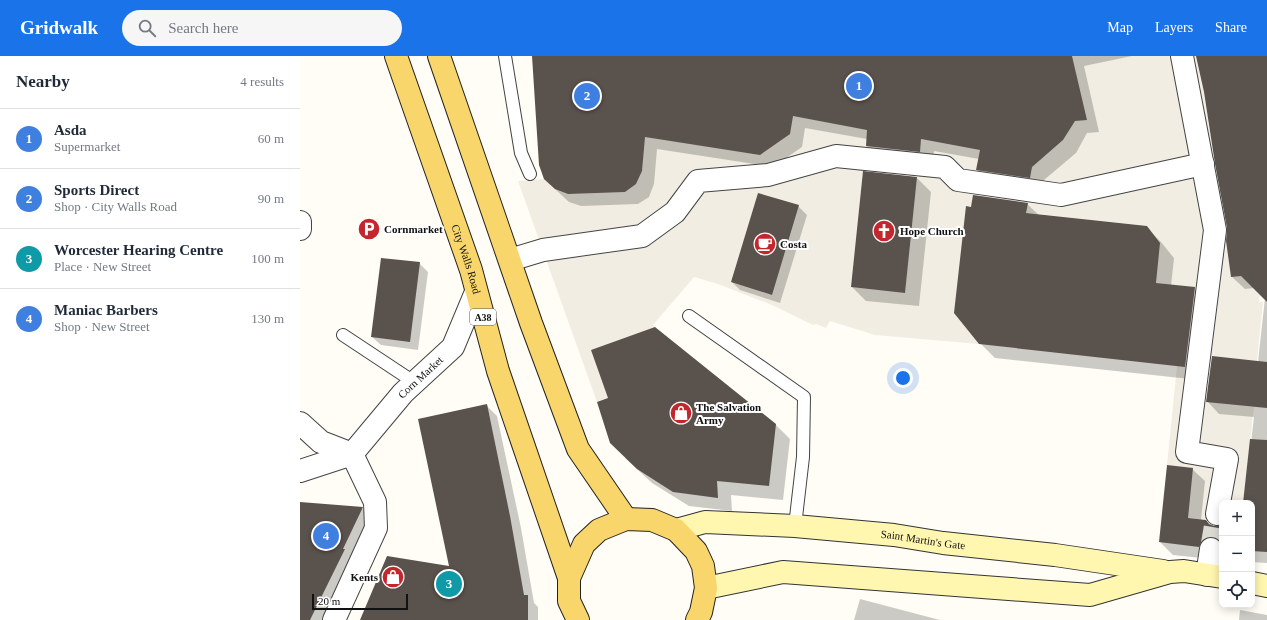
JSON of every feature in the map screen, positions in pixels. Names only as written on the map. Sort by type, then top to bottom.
[{"type":"main road","name":"City Walls Road","points":[[396,56],[471,270],[498,371],[569,578]]},
{"type":"main road","points":[[439,56],[531,323],[578,449],[626,519]]},
{"type":"main road","name":"A38","points":[[578,620],[569,601],[569,578],[584,544],[599,530],[626,519],[652,520],[676,530],[696,551],[703,566],[706,588],[701,612],[697,620]]},
{"type":"main road","name":"Saint Martin's Gate","points":[[676,530],[705,522],[795,526],[894,535],[943,543],[1055,555],[1170,572]]},
{"type":"main road","name":"Saint Martin's Gate","points":[[706,588],[783,572],[1090,595],[1170,572],[1184,571],[1214,576]]},
{"type":"main road","points":[[1255,584],[1267,586]]},
{"type":"street","points":[[1182,56],[1215,230],[1187,452],[1227,459],[1218,514]]},
{"type":"street","points":[[510,260],[543,250],[642,236],[675,212],[698,181],[768,175],[836,156],[945,167],[958,180],[1061,195],[1203,164]]},
{"type":"street","points":[[300,222],[300,229]]},
{"type":"street","name":"Corn Market","points":[[352,454],[414,382],[453,347],[476,292]]},
{"type":"street","points":[[300,423],[321,442],[352,454],[375,502],[376,528],[334,620]]},
{"type":"street","points":[[300,471],[352,454]]},
{"type":"street","points":[[1211,549],[1214,576]]},
{"type":"lane","points":[[506,56],[521,153],[530,174]]},
{"type":"lane","points":[[690,316],[804,397],[803,458],[795,526]]},
{"type":"lane","points":[[343,335],[414,382]]},
{"type":"shaded area","points":[[1072,56],[1196,56],[1204,92],[1231,277],[1241,276],[1260,295],[1259,302],[1263,302],[1257,361],[1208,356],[1203,401],[1254,407],[1243,500],[1219,500],[1219,521],[1188,518],[1167,465],[1177,366],[1187,366],[1196,288],[1156,283],[1160,243],[1147,226],[966,206],[979,344],[875,335],[830,321],[826,328],[816,324],[813,325],[772,305],[718,284],[694,277],[653,325],[655,327],[608,398],[597,402],[518,181],[544,179],[555,189],[568,194],[625,192],[636,184],[642,171],[643,158],[641,136],[793,116],[980,150],[977,165],[1045,156],[1063,140],[1068,132],[1066,122],[1087,119]],"holes":[[[863,170],[917,176],[905,293],[851,287]],[[758,194],[771,295],[731,282]]]},
{"type":"building","points":[[532,56],[1072,56],[1087,120],[1075,121],[1063,140],[1032,167],[1030,178],[976,170],[980,150],[921,139],[920,152],[866,146],[867,130],[793,116],[790,134],[760,155],[645,137],[642,171],[636,184],[625,192],[568,194],[555,189],[544,179],[539,165]]},
{"type":"building","points":[[1196,56],[1267,56],[1267,302],[1241,276],[1231,277],[1226,241],[1227,228],[1204,92]]},
{"type":"building","name":"Hope Church","points":[[863,171],[917,177],[905,293],[851,287]]},
{"type":"building","name":"Costa","points":[[758,193],[799,205],[772,295],[731,282]]},
{"type":"building","points":[[973,195],[1028,203],[1026,213],[1147,226],[1160,243],[1156,283],[1195,287],[1185,367],[979,344],[954,313],[966,206],[971,207]]},
{"type":"building","points":[[381,258],[420,262],[410,342],[371,337]]},
{"type":"building","name":"The Salvation Army","points":[[655,327],[776,424],[769,486],[717,481],[718,498],[673,492],[637,469],[610,443],[597,402],[608,398],[591,350]]},
{"type":"building","points":[[1212,356],[1267,362],[1267,408],[1206,402]]},
{"type":"building","points":[[487,404],[510,516],[524,595],[528,595],[528,620],[360,620],[387,556],[449,566],[418,419]]},
{"type":"building","points":[[1250,439],[1267,440],[1267,552],[1255,551],[1255,500],[1243,500]]},
{"type":"building","points":[[1167,465],[1193,468],[1188,518],[1206,520],[1209,524],[1214,526],[1219,525],[1219,540],[1213,537],[1206,538],[1202,541],[1199,547],[1159,542]]},
{"type":"building","points":[[300,502],[363,507],[343,549],[345,549],[310,620],[300,620]]},
{"type":"tunnel","points":[[1211,549],[1217,514]]},
{"type":"place","name":"Asda","points":[[859,86]]},
{"type":"place","name":"Sports Direct","points":[[587,96]]},
{"type":"place","name":"Cornmarket","points":[[369,229]]},
{"type":"place","name":"Hope Church","points":[[884,231]]},
{"type":"place","name":"Costa","points":[[765,244]]},
{"type":"place","name":"The Salvation Army","points":[[681,413]]},
{"type":"place","name":"Maniac Barbers","points":[[326,536]]},
{"type":"place","name":"Kents","points":[[393,577]]},
{"type":"place","name":"Worcester Hearing Centre","points":[[449,584]]}]
